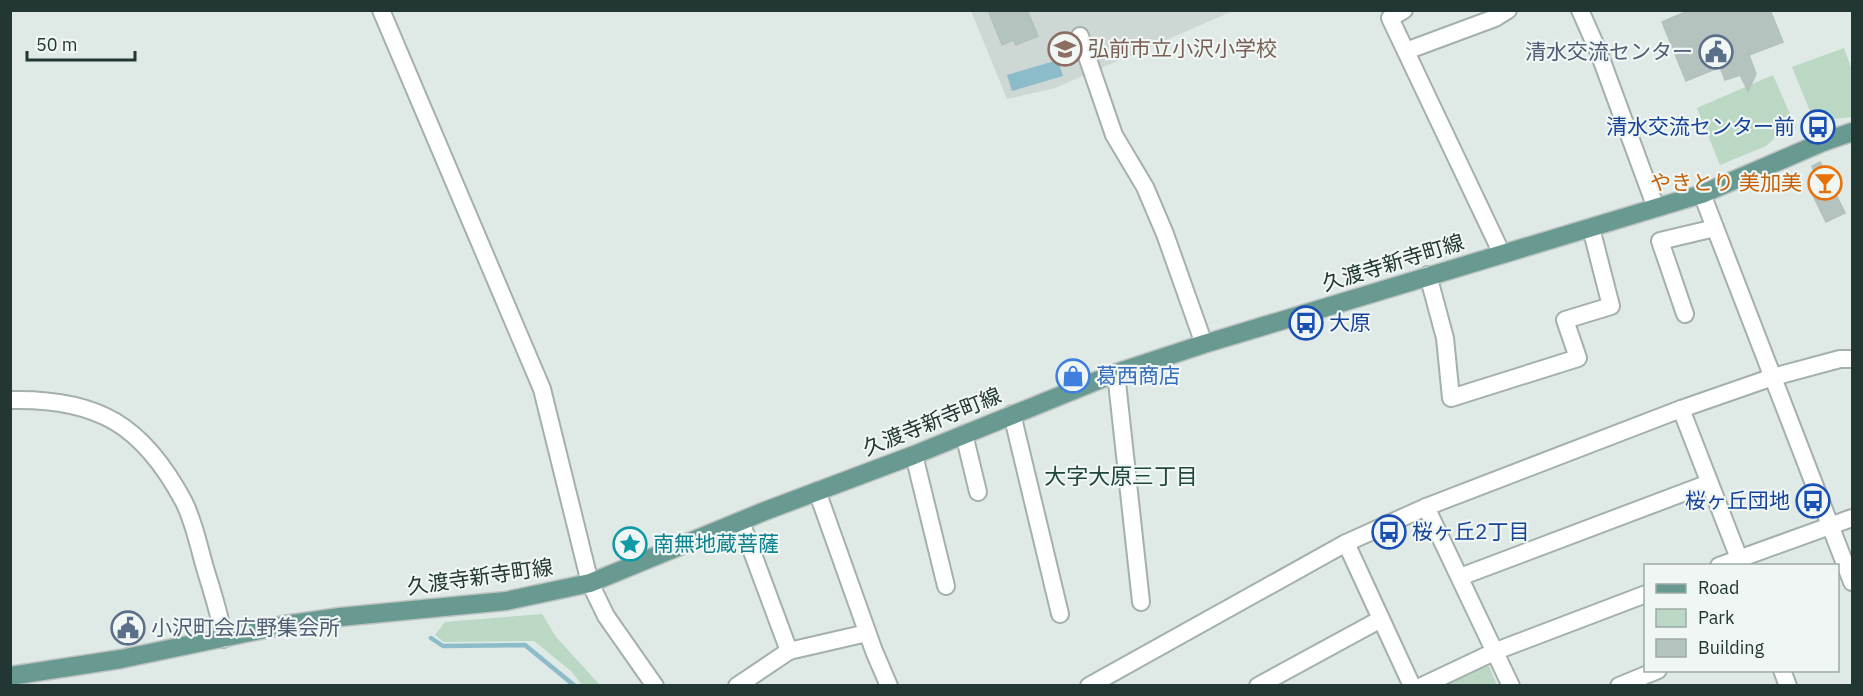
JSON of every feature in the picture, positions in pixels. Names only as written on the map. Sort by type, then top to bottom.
[{"type":"main road","name":"久渡寺新寺町線","points":[[10,676],[31,680],[284,626],[340,617],[506,600],[590,583],[1116,373],[1428,275],[1702,194],[1823,142],[1852,132]]},
{"type":"street","points":[[381,10],[542,389],[590,583],[606,616],[655,686]]},
{"type":"street","points":[[1404,10],[1390,18],[1502,254]]},
{"type":"street","points":[[1406,51],[1495,18],[1508,10]]},
{"type":"street","points":[[1580,10],[1599,53],[1656,208]]},
{"type":"street","points":[[1080,36],[1114,135],[1144,188],[1165,234],[1204,344]]},
{"type":"street","points":[[1702,194],[1852,582]]},
{"type":"street","points":[[1428,275],[1445,338],[1451,398],[1578,358],[1565,320],[1611,306],[1591,228]]},
{"type":"street","points":[[1685,314],[1660,242],[1715,228]]},
{"type":"street","points":[[1093,685],[1346,543],[1426,507],[1681,409],[1773,377],[1840,359],[1852,359]]},
{"type":"street","points":[[1116,373],[1141,602]]},
{"type":"street","points":[[10,400],[37,399],[85,407],[132,432],[156,459],[185,504],[200,548],[224,639]]},
{"type":"street","points":[[1681,409],[1740,562],[1852,518]]},
{"type":"street","points":[[1012,414],[1060,614]]},
{"type":"street","points":[[964,434],[978,492]]},
{"type":"street","points":[[914,455],[946,586]]},
{"type":"street","points":[[1460,577],[1709,483]]},
{"type":"street","points":[[817,491],[867,633],[889,686]]},
{"type":"street","points":[[1426,507],[1511,686]]},
{"type":"street","points":[[741,522],[789,651]]},
{"type":"street","points":[[1346,543],[1412,686]]},
{"type":"street","points":[[1422,686],[1496,651],[1644,595]]},
{"type":"street","points":[[1258,686],[1381,618]]},
{"type":"street","points":[[737,686],[789,651],[867,633]]},
{"type":"street","points":[[1618,686],[1653,672]]},
{"type":"shaded area","name":"弘前市立小沢小学校","points":[[971,11],[1233,11],[1055,88],[1007,99]]},
{"type":"green space","points":[[1844,48],[1852,71],[1852,117],[1814,121],[1792,67]]},
{"type":"green space","points":[[1773,75],[1796,128],[1781,132],[1766,146],[1720,165],[1697,108]]},
{"type":"green space","points":[[542,614],[556,637],[600,685],[582,685],[571,671],[534,641],[444,642],[435,635],[445,622]]},
{"type":"green space","points":[[1487,662],[1497,685],[1436,686]]},
{"type":"water","points":[[1058,60],[1063,76],[1012,91],[1007,75]]},
{"type":"building","points":[[988,10],[1027,10],[1038,36],[1016,45],[1013,40],[1002,45]]},
{"type":"building","name":"清水交流センター","points":[[1690,10],[1770,10],[1783,42],[1749,55],[1756,74],[1748,91],[1740,75],[1725,80],[1720,67],[1686,81],[1662,22]]},
{"type":"building","points":[[1820,162],[1845,213],[1826,222],[1811,191],[1820,187],[1812,166]]},
{"type":"waterway","points":[[431,638],[443,646],[525,645],[575,686]]},
{"type":"place","name":"弘前市立小沢小学校","points":[[1065,49]]},
{"type":"place","name":"清水交流センター","points":[[1716,52]]},
{"type":"place","name":"清水交流センター前","points":[[1818,127]]},
{"type":"place","name":"やきとり 美加美","points":[[1825,183]]},
{"type":"place","name":"大原","points":[[1306,323]]},
{"type":"place","name":"葛西商店","points":[[1073,376]]},
{"type":"place","name":"桜ヶ丘団地","points":[[1813,501]]},
{"type":"place","name":"桜ヶ丘2丁目","points":[[1389,532]]},
{"type":"place","name":"南無地蔵菩薩","points":[[630,544]]},
{"type":"place","name":"小沢町会広野集会所","points":[[128,628]]},
{"type":"district","name":"大字大原三丁目","points":[[1121,476]]}]
